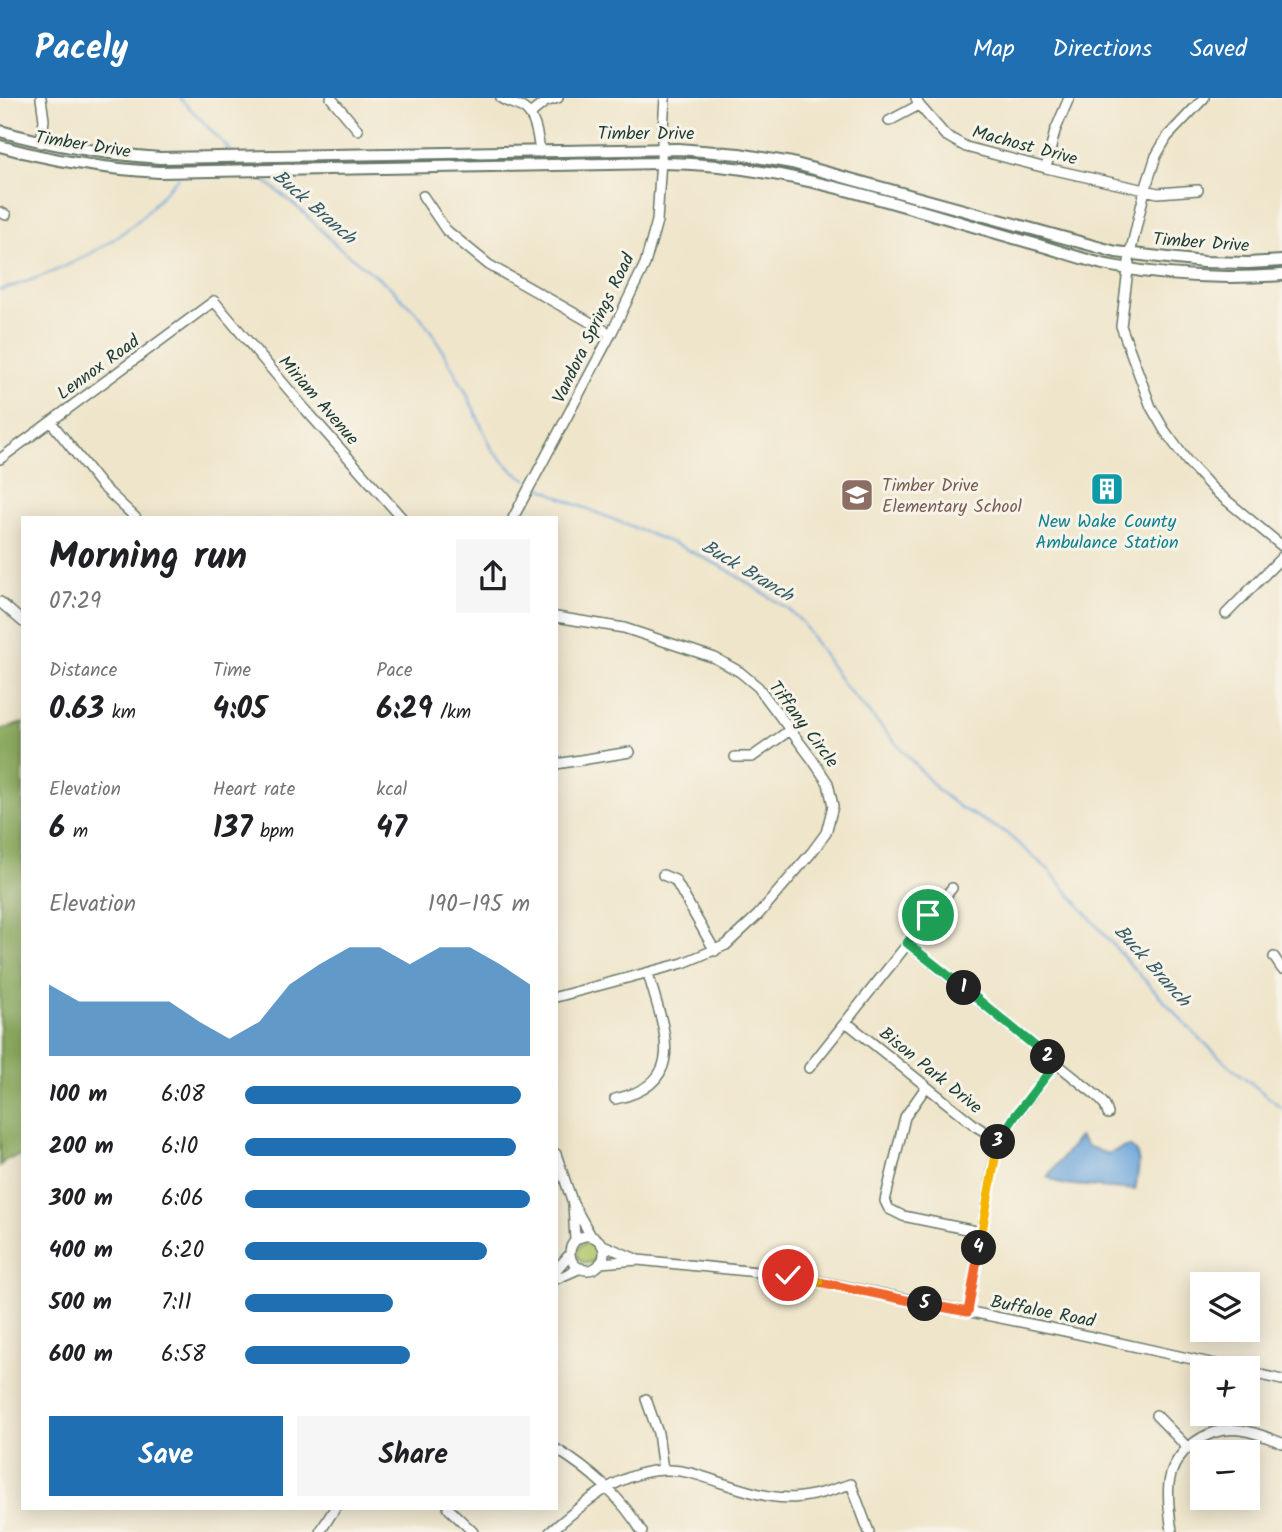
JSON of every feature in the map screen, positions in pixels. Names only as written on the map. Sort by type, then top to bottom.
[{"type":"main road","name":"Timber Drive","points":[[0,131],[41,143],[109,155],[160,158],[663,148],[739,154],[792,163],[1115,252],[1203,262],[1282,261]]},
{"type":"main road","name":"Timber Drive","points":[[0,146],[107,169],[159,172],[662,163],[737,169],[790,177],[1112,266],[1202,276],[1248,278],[1282,275]]},
{"type":"street","points":[[41,98],[44,120],[41,143]]},
{"type":"street","points":[[331,98],[358,130]]},
{"type":"street","points":[[502,98],[530,114],[538,133],[540,152]]},
{"type":"street","points":[[530,114],[545,102],[558,98]]},
{"type":"street","name":"Vandora Springs Road","points":[[514,516],[611,334],[645,264],[657,221],[665,98]]},
{"type":"street","points":[[1046,168],[1055,131],[1069,98]]},
{"type":"street","points":[[1204,98],[1167,137],[1156,156],[1130,254],[1121,326],[1151,407],[1167,434],[1204,480],[1282,546]]},
{"type":"street","points":[[889,121],[918,102]]},
{"type":"street","name":"Machost Drive","points":[[918,102],[945,135],[966,146],[1046,168],[1158,193],[1198,190]]},
{"type":"street","points":[[423,196],[446,230],[489,265],[611,334]]},
{"type":"street","name":"Lennox Road","points":[[0,459],[214,301]]},
{"type":"street","name":"Miriam Avenue","points":[[214,301],[400,516]]},
{"type":"street","points":[[51,422],[101,485],[134,516]]},
{"type":"street","points":[[1226,614],[1282,557]]},
{"type":"street","points":[[0,602],[21,620]]},
{"type":"street","name":"Tiffany Circle","points":[[558,617],[624,628],[715,657],[740,672],[758,687],[828,783],[833,806],[826,832],[738,936],[715,951],[683,963],[558,995]]},
{"type":"street","points":[[735,757],[752,757],[790,730]]},
{"type":"street","points":[[558,764],[630,752]]},
{"type":"street","points":[[663,875],[675,880],[715,951]]},
{"type":"street","points":[[809,1068],[951,888]]},
{"type":"street","points":[[907,943],[1097,1096],[1105,1105],[1108,1114]]},
{"type":"street","points":[[1274,957],[1282,969]]},
{"type":"street","points":[[615,1099],[642,1091],[658,1078],[666,1058],[666,1041],[648,973]]},
{"type":"street","name":"Bison Park Drive","points":[[846,1022],[976,1127],[999,1140]]},
{"type":"street","points":[[968,1312],[999,1140],[1056,1063]]},
{"type":"street","points":[[926,1087],[905,1117],[886,1201],[889,1209],[903,1216],[981,1232]]},
{"type":"street","points":[[558,1160],[573,1204],[591,1236],[603,1245],[604,1255],[600,1263],[592,1269],[581,1268],[558,1278]]},
{"type":"street","points":[[558,1268],[570,1254],[575,1241],[573,1204]]},
{"type":"street","points":[[575,1241],[591,1236]]},
{"type":"street","name":"Buffaloe Road","points":[[603,1245],[638,1260]]},
{"type":"street","points":[[570,1254],[574,1263],[581,1268]]},
{"type":"street","name":"Buffaloe Road","points":[[600,1263],[638,1260],[788,1275],[1190,1359]]},
{"type":"street","points":[[1260,1375],[1282,1380]]},
{"type":"street","points":[[646,1399],[658,1433],[663,1470]]},
{"type":"street","points":[[1156,1415],[1188,1448]]},
{"type":"street","points":[[1172,1532],[1168,1503],[1169,1484],[1174,1467],[1188,1448],[1213,1433],[1233,1430],[1252,1432],[1282,1443]]},
{"type":"street","points":[[558,1450],[589,1472],[617,1499],[642,1532]]},
{"type":"street","points":[[550,1532],[606,1489],[634,1476],[663,1470],[682,1470],[777,1499],[816,1496],[851,1484],[869,1532]]},
{"type":"street","points":[[320,1532],[334,1510]]},
{"type":"street","points":[[450,1510],[473,1532]]},
{"type":"green space","points":[[21,724],[21,1156],[5,1160],[0,1166],[0,730]]},
{"type":"green space","points":[[587,1243],[594,1246],[597,1253],[594,1260],[587,1263],[580,1260],[577,1253],[580,1246]]},
{"type":"water","points":[[1079,1137],[1087,1146],[1107,1154],[1128,1146],[1133,1149],[1137,1153],[1139,1165],[1135,1190],[1061,1184],[1047,1177]]},
{"type":"waterway","name":"Buck Branch","points":[[180,98],[233,153]]},
{"type":"waterway","name":"Buck Branch","points":[[258,175],[303,212],[337,246],[388,285],[419,315],[435,337],[465,390],[492,449],[513,471],[528,480]]},
{"type":"waterway","points":[[0,290],[54,271],[104,246],[140,219],[179,177]]},
{"type":"waterway","name":"Buck Branch","points":[[535,485],[682,547],[726,569],[788,609],[802,622],[843,684],[939,791],[959,807],[1006,833],[1049,870],[1127,961],[1194,1033],[1282,1108]]},
{"type":"place","name":"New Wake County Ambulance Station","points":[[1107,489]]},
{"type":"place","name":"Timber Drive Elementary School","points":[[857,495]]},
{"type":"route","points":[[788,1275],[968,1312],[996,1149],[1001,1135],[1056,1063],[907,943],[928,915]]}]
